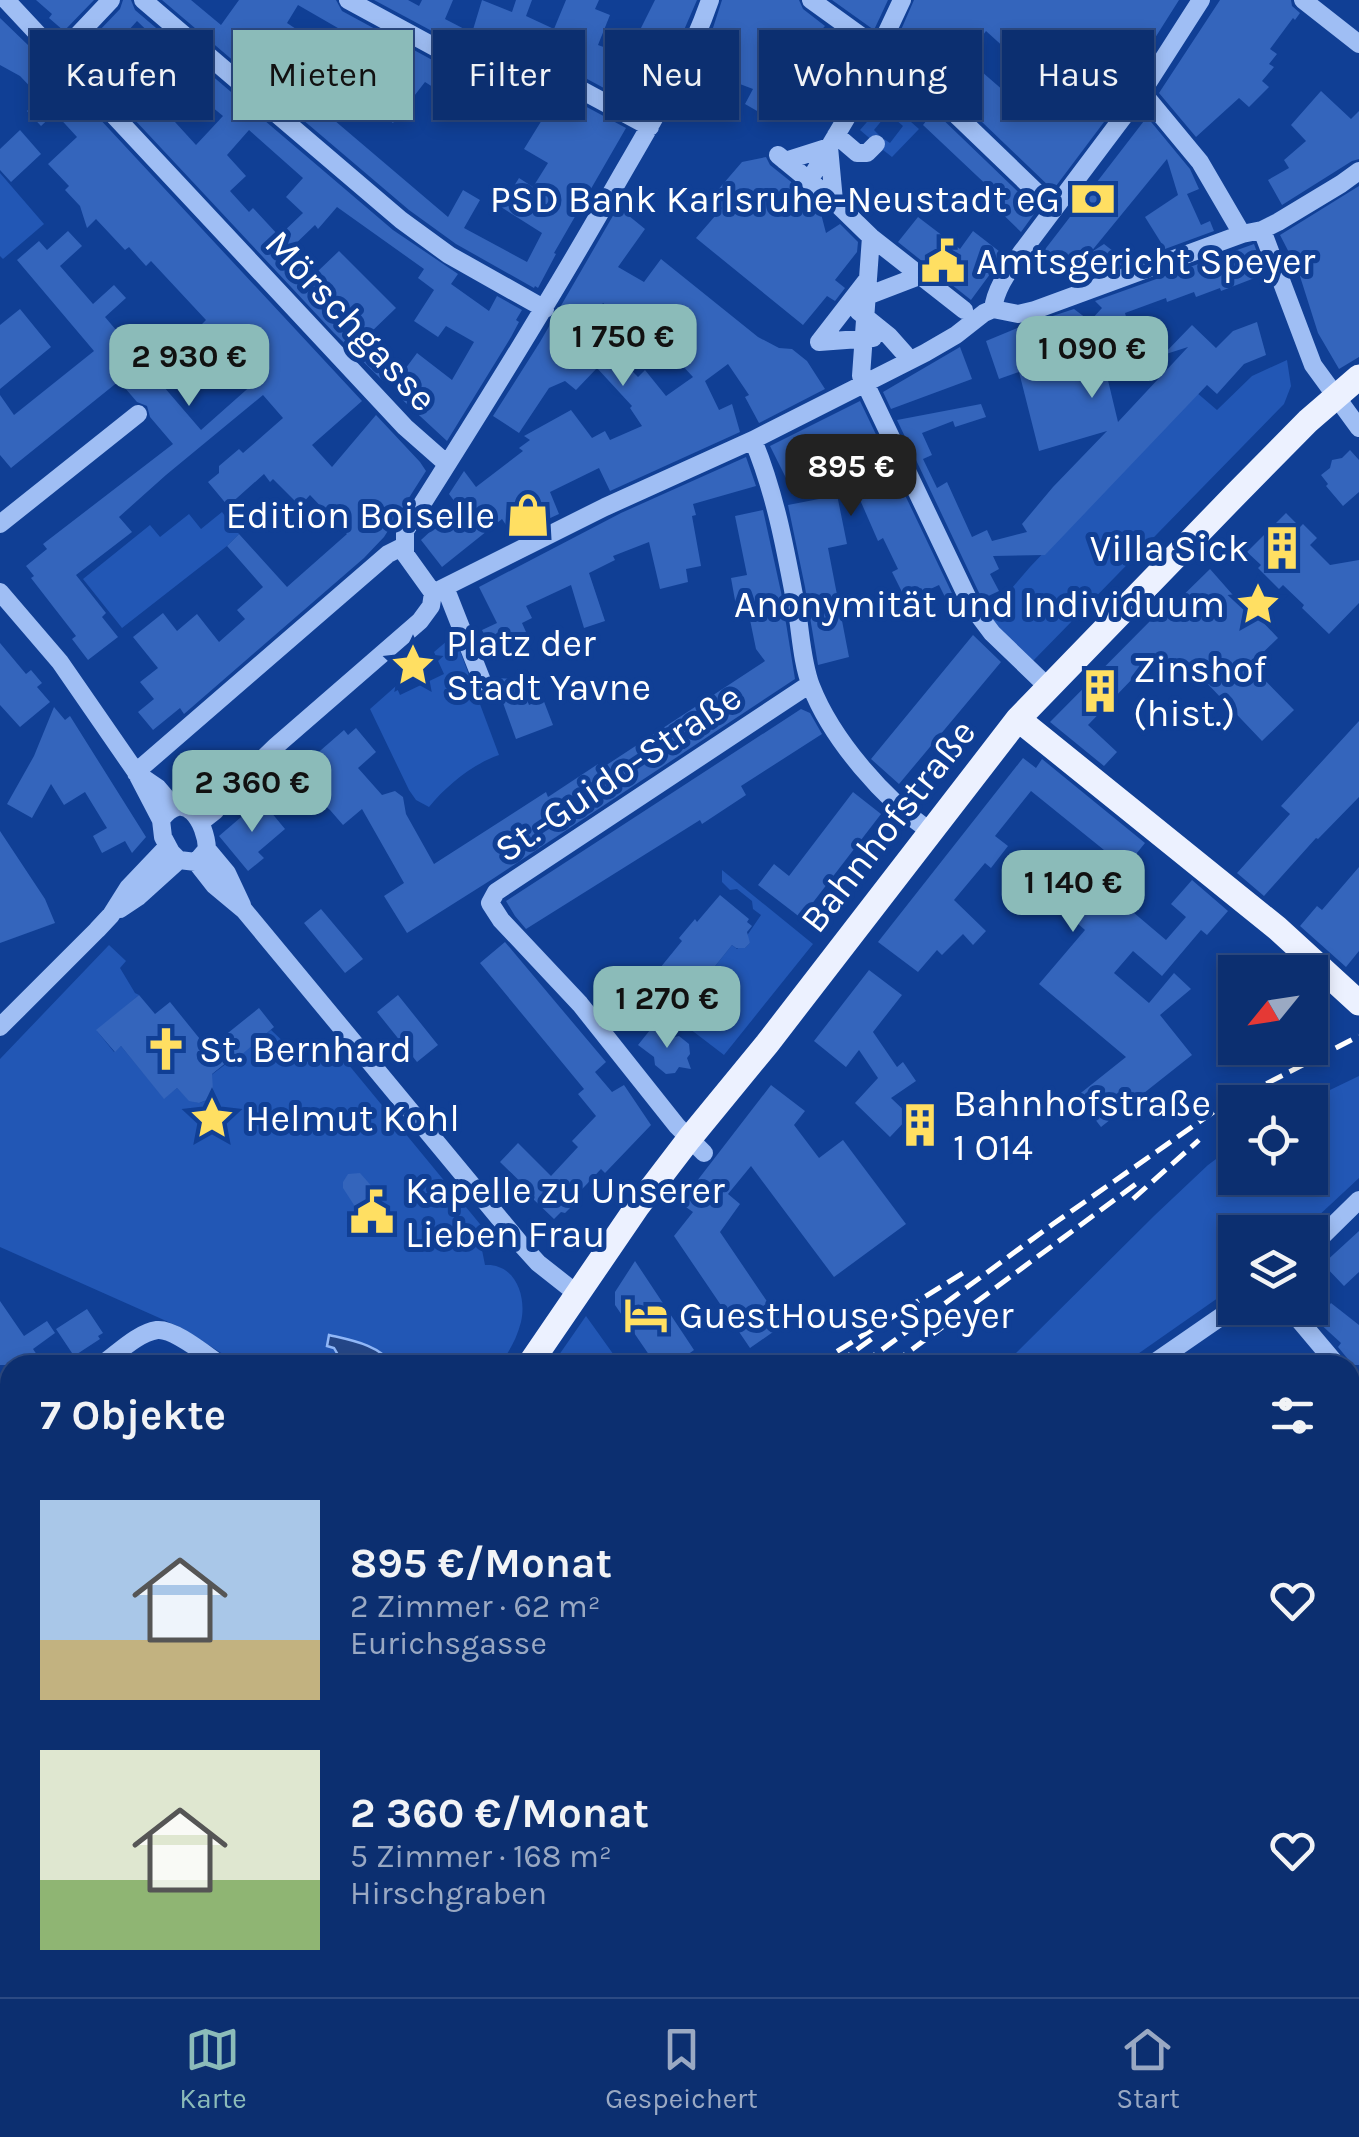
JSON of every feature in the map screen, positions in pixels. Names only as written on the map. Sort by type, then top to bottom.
[{"type":"main road","name":"Bahnhofstraße","points":[[535,1355],[576,1293],[696,1146],[779,1028],[1018,720],[1236,494],[1334,396],[1359,377]]},
{"type":"main road","points":[[1018,720],[1263,916],[1359,1003]]},
{"type":"street","name":"Mörschgasse","points":[[6,0],[35,30]]},
{"type":"street","points":[[83,30],[111,0]]},
{"type":"street","points":[[142,0],[414,230],[472,270],[545,309]]},
{"type":"street","points":[[348,0],[442,51],[497,48],[650,127]]},
{"type":"street","points":[[486,691],[439,590],[409,561],[405,532],[545,309],[650,127],[701,27],[710,0]]},
{"type":"street","points":[[811,0],[848,30]]},
{"type":"street","points":[[886,30],[902,0]]},
{"type":"street","points":[[1154,73],[1201,0]]},
{"type":"street","points":[[1303,0],[1359,44]]},
{"type":"street","points":[[1154,106],[1200,162],[1238,226]]},
{"type":"street","name":"Mörschgasse","points":[[119,120],[404,427],[446,464]]},
{"type":"street","points":[[809,181],[846,120]]},
{"type":"street","points":[[962,120],[1054,209]]},
{"type":"street","points":[[993,309],[1004,278],[1121,120]]},
{"type":"street","points":[[833,142],[834,201]]},
{"type":"street","points":[[876,144],[867,154],[833,142],[781,158],[834,201],[871,238],[964,310]]},
{"type":"street","points":[[576,1293],[518,1242],[244,910],[161,832],[182,815],[227,793],[410,631],[439,590],[605,507],[753,440],[956,335],[984,312],[993,309],[1018,314],[1036,310],[1238,226],[1262,230],[1359,171]]},
{"type":"street","points":[[1262,230],[1313,365],[1359,428]]},
{"type":"street","points":[[871,238],[857,294],[866,316],[905,354]]},
{"type":"street","points":[[889,252],[819,342],[889,336]]},
{"type":"street","points":[[857,294],[919,276]]},
{"type":"street","points":[[866,316],[863,380],[971,605],[992,633],[1048,688]]},
{"type":"street","points":[[0,524],[138,414]]},
{"type":"street","points":[[753,440],[776,512],[810,684],[840,738],[870,778],[931,832]]},
{"type":"street","points":[[136,772],[388,554],[404,546]]},
{"type":"street","points":[[0,592],[60,662],[136,772],[206,835],[138,897],[111,914],[0,1027]]},
{"type":"street","name":"St.-Guido-Straße","points":[[696,1146],[580,1004],[490,903],[492,897],[810,684]]},
{"type":"street","points":[[1328,1230],[1359,1200]]},
{"type":"street","points":[[1165,1355],[1218,1319]]},
{"type":"street","points":[[1303,1325],[1329,1355]]},
{"type":"street","points":[[116,1355],[145,1335],[160,1330],[175,1334],[206,1355]]},
{"type":"shaded area","points":[[869,120],[882,120],[874,130],[879,135],[874,142],[860,130]]},
{"type":"shaded area","points":[[896,120],[909,120],[919,129],[892,157],[878,146],[884,139],[890,143],[903,126]]},
{"type":"shaded area","points":[[0,173],[44,224],[3,259],[0,256]]},
{"type":"shaded area","points":[[1287,360],[1291,386],[1284,404],[1032,662],[986,618],[1196,392],[1217,410],[1252,376]]},
{"type":"shaded area","points":[[222,512],[239,534],[122,628],[83,579],[150,525],[160,537],[189,514],[201,529]]},
{"type":"shaded area","points":[[454,635],[499,755],[461,776],[429,807],[416,800],[409,790],[370,709],[396,686],[400,695],[444,674],[434,652]]},
{"type":"shaded area","points":[[722,870],[813,944],[724,1055],[660,1006],[679,984],[698,994],[707,986],[713,988],[717,980],[712,970],[732,945],[737,949],[750,943],[746,937],[761,915],[753,909],[752,901],[722,882]]},
{"type":"shaded area","points":[[109,945],[126,961],[120,968],[139,995],[97,1031],[114,1052],[121,1046],[164,1098],[177,1088],[191,1100],[205,1101],[213,1090],[210,1076],[271,1030],[306,1063],[329,1041],[489,1235],[490,1244],[482,1250],[485,1265],[504,1269],[520,1292],[521,1322],[512,1345],[506,1355],[224,1355],[182,1328],[0,1247],[0,1059]]},
{"type":"shaded area","points":[[1359,1076],[1359,1178],[1319,1215],[1218,1215],[1218,1298],[1136,1355],[1014,1355],[1155,1215],[1218,1158],[1218,1195],[1328,1195],[1328,1091]]},
{"type":"shaded area","points":[[586,1316],[614,1355],[559,1355]]},
{"type":"shaded area","points":[[329,1335],[355,1341],[383,1355],[338,1355],[327,1346]]},
{"type":"building","points":[[36,0],[94,0],[65,30],[49,18],[52,14]]},
{"type":"building","points":[[123,0],[131,0],[135,10],[158,30],[146,30],[137,21],[129,30],[100,30],[120,9]]},
{"type":"building","points":[[162,0],[191,0],[221,25],[239,0],[336,0],[342,11],[377,30],[341,30],[298,5],[287,23],[298,30],[233,30],[233,60],[213,43],[213,30],[197,30]]},
{"type":"building","points":[[374,0],[408,0],[419,6],[422,0],[453,0],[445,19],[466,30],[433,32]]},
{"type":"building","points":[[482,0],[512,12],[516,0],[532,0],[526,16],[554,29],[566,0],[599,0],[595,9],[610,15],[598,45],[605,48],[605,89],[585,78],[585,30],[473,30]]},
{"type":"building","points":[[655,0],[697,0],[684,30],[640,30]]},
{"type":"building","points":[[722,0],[799,0],[803,9],[825,26],[821,30],[759,30],[759,112],[745,104],[753,89],[739,84],[739,30],[712,30]]},
{"type":"building","points":[[832,0],[888,0],[874,30]]},
{"type":"building","points":[[914,0],[1179,0],[1154,40],[1154,30],[1002,30],[1002,45],[986,31],[982,36],[982,30],[901,30]]},
{"type":"building","points":[[1220,0],[1291,0],[1300,13],[1270,49],[1277,54],[1269,64],[1274,67],[1262,81],[1269,87],[1249,107],[1239,98],[1196,137],[1159,93]]},
{"type":"building","points":[[0,18],[30,47],[30,86],[0,65]]},
{"type":"building","points":[[413,50],[433,60],[433,87],[425,82],[413,97]]},
{"type":"building","points":[[982,72],[1002,89],[1002,120],[1106,120],[1053,190],[980,120]]},
{"type":"building","points":[[213,77],[233,94],[233,120],[264,120],[393,230],[458,274],[451,284],[489,311],[497,296],[522,310],[511,337],[447,441],[394,392],[417,353],[452,380],[474,342],[446,326],[438,337],[414,321],[434,290],[418,278],[424,269],[337,207],[318,229],[315,225],[288,251],[309,272],[313,269],[316,273],[339,251],[396,308],[369,334],[401,367],[384,382],[135,120],[177,120],[196,145],[223,116],[213,108]],"holes":[[[249,130],[303,178],[286,197],[303,213],[279,236],[253,208],[249,212],[230,191],[246,176],[227,155]]]},
{"type":"building","points":[[1321,91],[1351,119],[1359,111],[1359,159],[1282,205],[1268,180],[1289,168],[1284,160],[1306,141],[1291,125]]},
{"type":"building","points":[[585,106],[626,128],[538,288],[456,244],[409,210],[303,120],[334,120],[448,217],[463,190],[480,200],[464,228],[527,262],[542,233],[501,207],[519,178],[533,187],[548,163],[524,149],[542,120],[585,120]]},
{"type":"building","points":[[61,120],[101,120],[362,401],[312,445],[332,467],[376,415],[426,471],[384,537],[364,558],[184,714],[180,708],[153,730],[138,712],[154,699],[140,682],[158,668],[133,637],[163,613],[177,631],[197,614],[219,642],[245,619],[237,610],[263,587],[227,546],[239,534],[287,587],[347,534],[310,495],[300,506],[264,474],[228,506],[208,482],[219,473],[219,466],[239,449],[243,453],[283,418],[263,395],[119,517],[132,532],[76,575],[106,613],[102,617],[118,637],[88,660],[72,639],[76,636],[26,566],[47,549],[43,544],[173,444],[150,417],[147,406],[137,402],[119,381],[11,468],[0,455],[0,395],[14,415],[94,351],[17,260],[39,241],[47,250],[68,231],[82,246],[60,266],[93,304],[114,285],[126,298],[105,317],[150,370],[175,349],[189,364],[164,387],[201,430],[254,383],[200,326],[206,320],[151,261],[146,266],[129,247],[125,250],[96,219],[87,228],[80,206],[65,190],[69,186],[48,164],[77,137]]},
{"type":"building","points":[[927,120],[943,120],[1037,210],[1021,232],[987,199],[994,192],[923,125]]},
{"type":"building","points":[[1145,120],[1149,120],[1190,169],[1199,189],[1187,194],[1201,225],[1210,221],[1214,231],[1165,249],[1145,217],[1178,195],[1167,159],[1090,253],[1104,244],[1118,255],[1122,265],[1075,282],[1043,252]]},
{"type":"building","points":[[20,130],[41,154],[11,182],[0,170],[0,149]]},
{"type":"building","points":[[766,157],[770,165],[819,206],[826,233],[840,224],[858,242],[857,252],[835,280],[845,288],[835,301],[827,296],[803,325],[696,238],[722,208],[711,198],[742,162]]},
{"type":"building","points":[[1359,186],[1359,357],[1339,369],[1318,333],[1298,270],[1280,235]]},
{"type":"building","points":[[618,207],[645,229],[618,267],[644,282],[661,259],[758,337],[779,348],[792,349],[807,361],[825,389],[759,423],[745,397],[749,395],[728,364],[705,381],[719,410],[732,404],[740,432],[610,491],[599,468],[550,492],[559,514],[513,535],[502,519],[442,567],[421,540],[458,506],[449,494],[464,471],[476,487],[523,451],[519,448],[530,440],[524,436],[571,410],[592,438],[605,431],[610,440],[642,426],[632,406],[597,368],[576,390],[565,381],[549,388],[519,433],[493,416]],"holes":[[[603,303],[634,328],[641,321],[693,377],[666,396],[645,370],[638,377],[589,327]]]},
{"type":"building","name":"Amtsgericht Speyer","points":[[918,217],[960,249],[973,231],[1004,255],[971,300],[898,242]]},
{"type":"building","points":[[1254,244],[1265,274],[1221,291],[1220,288],[1196,297],[1194,292],[1167,302],[1166,298],[1125,313],[1139,362],[1106,372],[1118,422],[1188,347],[1163,355],[1192,325],[1216,348],[1233,331],[1257,322],[1266,355],[1244,364],[1217,394],[1207,385],[1045,555],[993,556],[999,569],[990,574],[999,591],[982,599],[897,420],[981,404],[986,417],[955,427],[953,421],[922,433],[932,455],[923,459],[937,488],[947,482],[972,537],[987,530],[992,541],[1027,532],[1022,524],[1107,431],[1039,451],[1019,372],[999,379],[986,341],[1074,309],[1090,321],[1102,308],[1095,301]]},
{"type":"building","points":[[20,309],[51,347],[0,389],[0,325]]},
{"type":"building","points":[[960,347],[972,379],[891,409],[883,392]]},
{"type":"building","points":[[860,401],[960,610],[953,613],[939,585],[904,596],[892,572],[898,569],[883,538],[878,541],[833,438],[826,440],[847,544],[828,548],[849,657],[818,665],[788,505],[824,498],[812,470],[786,478],[770,446]]},
{"type":"building","points":[[1350,450],[1359,460],[1359,492],[1343,506],[1321,475],[1330,468],[1332,460],[1342,458]]},
{"type":"building","points":[[746,457],[756,486],[693,504],[701,566],[686,569],[688,582],[660,589],[649,542],[613,556],[615,560],[589,573],[605,621],[584,628],[571,585],[526,606],[532,618],[522,623],[526,632],[491,648],[482,630],[497,623],[479,587],[621,513]]},
{"type":"building","points":[[763,510],[795,679],[407,933],[384,896],[404,883],[362,809],[343,825],[290,777],[344,730],[348,735],[356,728],[376,752],[358,768],[382,795],[395,791],[403,797],[406,814],[434,864],[546,792],[548,797],[598,764],[602,768],[765,661],[756,649],[749,615],[738,617],[731,578],[747,575],[735,516]]},
{"type":"building","points":[[1286,513],[1317,538],[1310,545],[1330,565],[1359,560],[1359,603],[1329,634],[1283,585],[1279,589],[1258,568],[1261,565],[1247,552]]},
{"type":"building","points":[[1210,569],[1254,619],[1257,616],[1278,638],[1250,665],[1294,710],[1262,741],[1185,660],[1167,678],[1154,664],[1139,679],[1136,675],[1088,725],[1117,752],[1104,766],[1050,722],[1159,612],[1162,616]]},
{"type":"building","points":[[973,635],[1001,662],[899,784],[871,759]]},
{"type":"building","points":[[0,643],[26,674],[31,670],[42,683],[37,687],[50,702],[20,727],[0,705]]},
{"type":"building","points":[[494,678],[519,679],[529,705],[543,699],[553,725],[516,739]]},
{"type":"building","points":[[54,707],[65,720],[70,716],[146,837],[132,853],[125,841],[102,853],[93,836],[107,828],[85,792],[64,805],[51,784],[32,818],[7,804],[34,756]]},
{"type":"building","points":[[801,709],[810,713],[822,734],[741,786],[746,795],[526,929],[515,916],[506,901]]},
{"type":"building","points":[[1359,721],[1359,797],[1264,896],[1237,873],[1290,814],[1281,806]]},
{"type":"building","points":[[1023,758],[1036,768],[1042,759],[1145,843],[1107,890],[1166,940],[1186,917],[1171,904],[1192,880],[1228,911],[1207,935],[1201,930],[1162,976],[1133,951],[1114,973],[1149,1003],[1174,973],[1191,989],[1160,1015],[1192,1055],[1101,1127],[1077,1096],[1126,1057],[1039,984],[1085,930],[1069,916],[1083,899],[1074,892],[1104,850],[1031,791],[995,836],[1008,846],[991,868],[985,863],[954,900],[986,931],[973,945],[963,934],[942,955],[937,950],[918,972],[878,942]]},
{"type":"building","points":[[853,792],[881,814],[801,918],[758,885],[774,864],[789,876]]},
{"type":"building","points":[[261,800],[285,829],[258,852],[264,858],[248,871],[219,836]]},
{"type":"building","points":[[0,831],[45,899],[55,923],[0,943]]},
{"type":"building","points":[[1359,867],[1359,951],[1346,967],[1300,926],[1317,906],[1322,910]]},
{"type":"building","points":[[720,895],[749,919],[750,943],[745,948],[732,945],[712,970],[717,974],[713,988],[703,988],[698,994],[692,989],[689,992],[660,968],[682,941],[679,938]]},
{"type":"building","points":[[321,909],[363,959],[345,973],[304,923]]},
{"type":"building","points":[[505,942],[606,1062],[595,1072],[612,1092],[624,1085],[651,1125],[605,1173],[601,1169],[569,1203],[565,1213],[554,1219],[500,1162],[518,1143],[551,1176],[578,1147],[572,1141],[596,1116],[578,1094],[584,1089],[480,963]]},
{"type":"building","points":[[869,970],[902,995],[873,1032],[897,1067],[903,1062],[916,1081],[891,1098],[910,1116],[890,1137],[855,1103],[878,1078],[859,1050],[846,1067],[814,1041]]},
{"type":"building","name":"St. Bernhard","points":[[139,995],[155,1014],[170,1002],[208,1049],[259,1008],[274,1027],[212,1074],[213,1090],[207,1100],[189,1101],[177,1088],[164,1099],[121,1046],[115,1052],[96,1030]]},
{"type":"building","points":[[398,995],[438,1045],[417,1062],[377,1012]]},
{"type":"building","points":[[654,1025],[670,1038],[679,1036],[689,1044],[687,1058],[691,1069],[679,1067],[675,1073],[666,1074],[655,1065],[654,1057],[638,1045]]},
{"type":"building","points":[[771,1085],[805,1111],[794,1125],[819,1158],[843,1140],[906,1224],[834,1277],[751,1166],[728,1194],[740,1204],[720,1232],[783,1325],[750,1348],[674,1236],[693,1212],[680,1203]]},
{"type":"building","name":"Kapelle zu Unserer Lieben Frau","points":[[360,1173],[375,1190],[372,1192],[392,1224],[374,1236],[343,1188],[348,1174]]},
{"type":"building","points":[[1359,1231],[1359,1272],[1344,1286],[1328,1269],[1328,1259]]},
{"type":"building","name":"GuestHouse Speyer","points":[[635,1261],[694,1350],[687,1355],[649,1355],[615,1305],[615,1292]]},
{"type":"building","points":[[0,1301],[24,1336],[47,1321],[55,1333],[33,1349],[37,1355],[0,1355]]},
{"type":"building","points":[[1331,1303],[1359,1325],[1359,1355],[1345,1355],[1338,1347],[1341,1343],[1321,1325],[1328,1325]]},
{"type":"building","points":[[87,1309],[103,1333],[98,1336],[100,1339],[73,1355],[56,1329]]},
{"type":"railway","points":[[875,1355],[1219,1108],[1359,1036]]},
{"type":"railway","points":[[1133,1199],[1199,1140]]},
{"type":"railway","points":[[905,1355],[1140,1181]]},
{"type":"railway","points":[[831,1355],[963,1273]]},
{"type":"railway","points":[[850,1355],[874,1337]]},
{"type":"place","name":"PSD Bank Karlsruhe-Neustadt eG","points":[[1093,199]]},
{"type":"place","name":"Amtsgericht Speyer","points":[[943,261]]},
{"type":"place","name":"Edition Boiselle","points":[[528,515]]},
{"type":"place","name":"Villa Sick","points":[[1282,548]]},
{"type":"place","name":"Anonymität und Individuum","points":[[1258,604]]},
{"type":"place","name":"Platz der Stadt Yavne","points":[[413,665]]},
{"type":"place","name":"Zinshof (hist.)","points":[[1100,691]]},
{"type":"place","name":"St. Bernhard","points":[[166,1049]]},
{"type":"place","name":"Helmut Kohl","points":[[212,1118]]},
{"type":"place","name":"Bahnhofstraße 1 O14","points":[[920,1125]]},
{"type":"place","name":"Kapelle zu Unserer Lieben Frau","points":[[372,1212]]},
{"type":"place","name":"GuestHouse Speyer","points":[[646,1315]]}]
